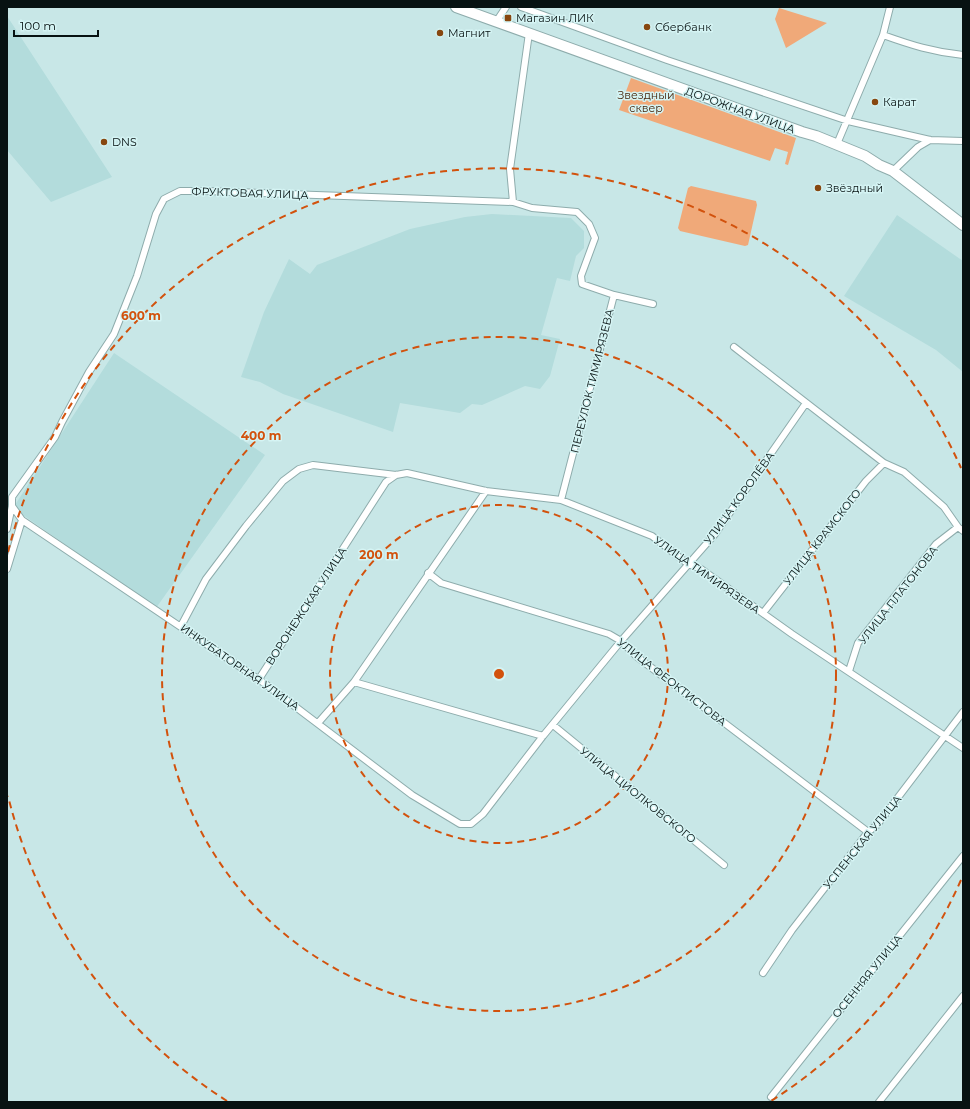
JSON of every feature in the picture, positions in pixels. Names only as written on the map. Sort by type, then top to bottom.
[{"type":"main road","name":"ДОРОЖНАЯ УЛИЦА","points":[[456,7],[837,144],[865,156],[879,165],[893,171],[963,225]]},
{"type":"street","points":[[496,22],[506,7]]},
{"type":"street","points":[[521,7],[667,60],[848,121],[930,140],[963,141]]},
{"type":"street","points":[[837,144],[883,35],[890,7]]},
{"type":"street","points":[[513,202],[510,169],[529,33]]},
{"type":"street","points":[[883,35],[939,53],[963,55]]},
{"type":"street","points":[[893,171],[918,147],[930,140]]},
{"type":"street","name":"ФРУКТОВАЯ УЛИЦА","points":[[7,529],[12,506],[12,497],[55,437],[90,372],[114,334],[137,276],[156,214],[164,199],[180,191],[205,191],[513,202]]},
{"type":"street","name":"ПЕРЕУЛОК ТИМИРЯЗЕВА","points":[[513,202],[532,208],[577,212],[589,224],[595,238],[581,276],[582,284],[614,295],[562,500]]},
{"type":"street","points":[[614,295],[653,304]]},
{"type":"street","points":[[734,348],[884,463],[904,472],[944,507],[961,529]]},
{"type":"street","name":"УЛИЦА КОРОЛЁВА","points":[[471,824],[483,814],[543,736],[621,641],[715,534],[806,403]]},
{"type":"street","name":"УЛИЦА КРАМСКОГО","points":[[762,613],[866,481],[884,463]]},
{"type":"street","name":"УЛИЦА ТИМИРЯЗЕВА","points":[[181,626],[206,579],[241,532],[283,481],[299,469],[313,465],[396,475],[406,473],[486,491],[562,500],[652,536],[688,564],[702,569],[792,634],[963,748]]},
{"type":"street","name":"ВОРОНЕЖСКАЯ УЛИЦА","points":[[259,679],[386,482],[396,475]]},
{"type":"street","points":[[318,723],[354,682],[486,491]]},
{"type":"street","name":"ИНКУБАТОРНАЯ УЛИЦА","points":[[12,506],[22,520],[259,679],[412,795],[460,824],[471,824]]},
{"type":"street","points":[[7,569],[22,520]]},
{"type":"street","name":"УЛИЦА ПЛАТОНОВА","points":[[849,671],[858,643],[936,544],[961,529]]},
{"type":"street","name":"УЛИЦА ФЕОКТИСТОВА","points":[[428,573],[441,583],[609,634],[621,641],[636,656],[868,832]]},
{"type":"street","points":[[354,682],[543,736]]},
{"type":"street","name":"УСПЕНСКАЯ УЛИЦА","points":[[763,973],[792,930],[868,832],[877,825],[963,712]]},
{"type":"street","name":"УЛИЦА ЦИОЛКОВСКОГО","points":[[553,725],[724,865]]},
{"type":"street","name":"ОСЕННЯЯ УЛИЦА","points":[[771,1097],[963,856]]},
{"type":"street","points":[[879,1102],[963,996]]},
{"type":"shaded area","points":[[7,16],[112,177],[51,202],[7,150]]},
{"type":"shaded area","points":[[492,214],[571,218],[584,231],[584,248],[576,256],[570,281],[557,278],[541,335],[560,339],[550,376],[540,389],[525,386],[482,405],[472,404],[460,413],[400,403],[393,432],[283,394],[260,382],[241,377],[264,312],[289,259],[310,274],[317,265],[410,229],[465,217]]},
{"type":"shaded area","points":[[897,215],[963,261],[963,372],[936,350],[844,296]]},
{"type":"shaded area","points":[[114,353],[265,455],[156,608],[13,508]]},
{"type":"green space","points":[[779,8],[827,23],[786,48],[775,19]]},
{"type":"green space","name":"Звездный сквер","points":[[631,78],[796,138],[788,165],[785,164],[788,152],[775,148],[770,161],[619,110]]},
{"type":"green space","points":[[691,186],[756,201],[757,205],[748,245],[745,246],[680,231],[678,228],[688,188]]},
{"type":"place","name":"Магазин ЛИК","points":[[508,18]]},
{"type":"place","name":"Сбербанк","points":[[647,27]]},
{"type":"place","name":"Магнит","points":[[440,33]]},
{"type":"place","name":"Карат","points":[[875,102]]},
{"type":"place","name":"DNS","points":[[104,142]]},
{"type":"place","name":"Звёздный","points":[[818,188]]}]
